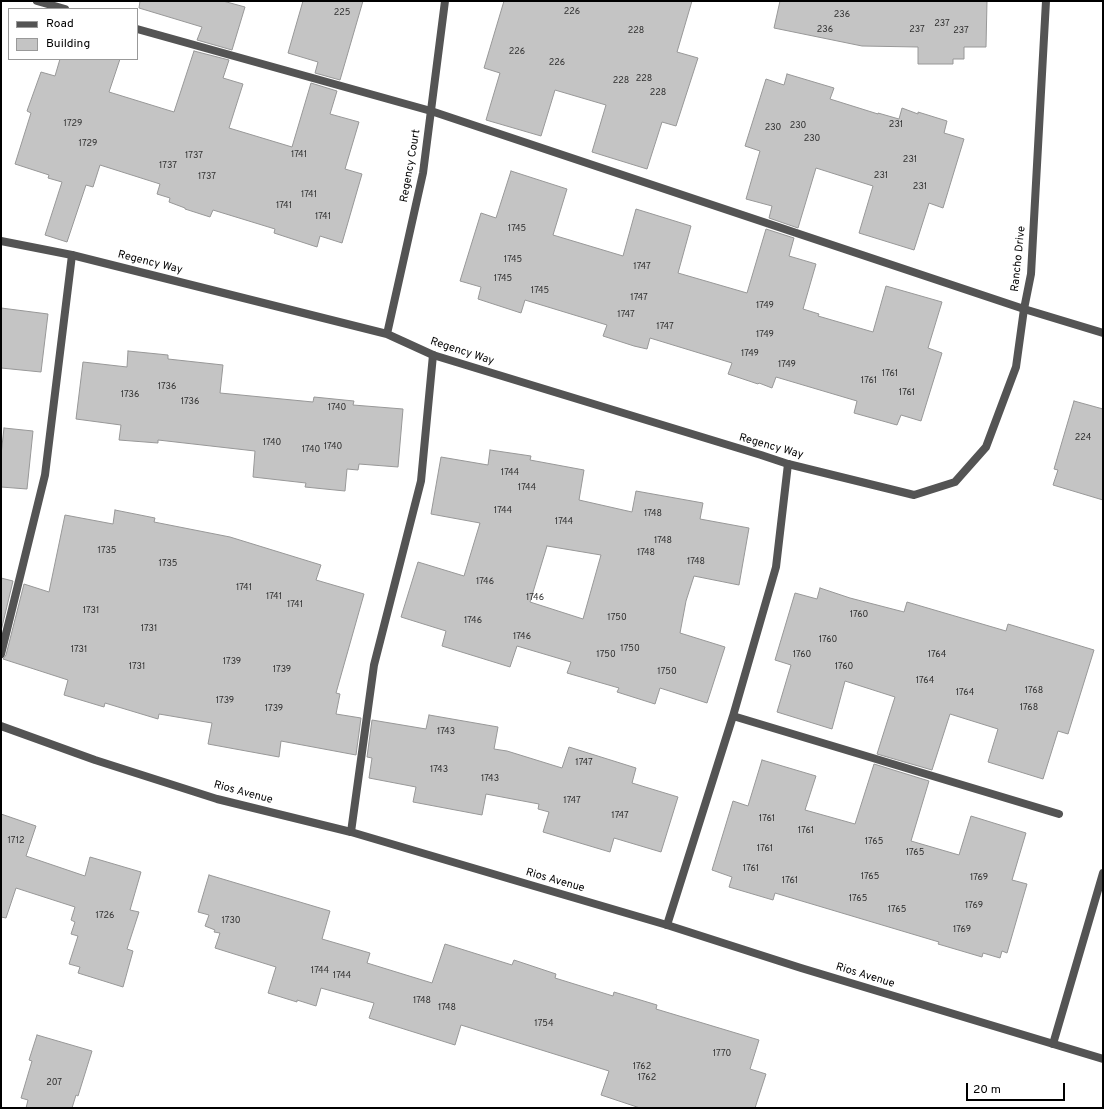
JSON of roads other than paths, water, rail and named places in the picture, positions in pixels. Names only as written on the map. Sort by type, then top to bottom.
[{"type":"street","points":[[37,1],[62,8]]},
{"type":"street","name":"Regency Court","points":[[387,334],[423,173],[445,1]]},
{"type":"street","name":"Rancho Drive","points":[[914,495],[955,482],[986,447],[1016,367],[1024,309],[1031,274],[1046,1]]},
{"type":"street","points":[[138,29],[432,111],[1024,309],[1103,333]]},
{"type":"street","name":"Regency Way","points":[[1,241],[72,255],[387,334],[434,355],[788,464],[914,495]]},
{"type":"street","points":[[1,654],[45,476],[72,255]]},
{"type":"street","points":[[350,832],[374,665],[421,481],[434,355]]},
{"type":"street","points":[[667,925],[733,716],[776,567],[788,464]]},
{"type":"street","points":[[733,716],[1059,814]]},
{"type":"street","name":"Rios Avenue","points":[[1,726],[95,760],[217,799],[350,832],[667,925],[801,968],[1103,1059]]},
{"type":"street","points":[[1053,1044],[1103,874]]}]
